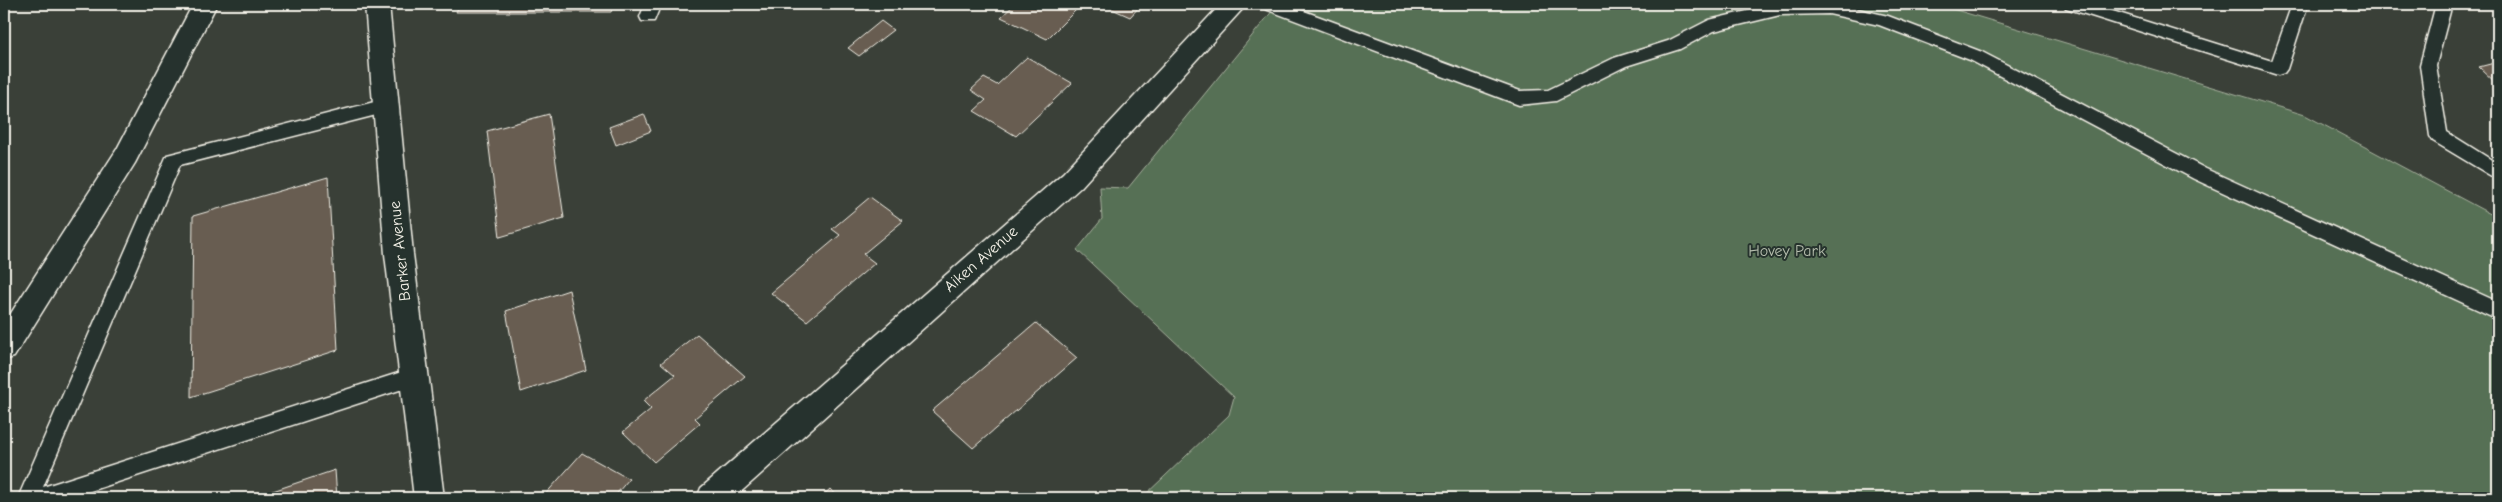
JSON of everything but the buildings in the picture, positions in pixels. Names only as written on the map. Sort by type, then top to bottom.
[{"type":"street","points":[[4,348],[126,156],[205,4]]},
{"type":"street","name":"Barker Avenue","points":[[377,4],[399,254],[429,498]]},
{"type":"street","name":"Aiken Avenue","points":[[712,498],[1072,180],[1235,4]]},
{"type":"lane","points":[[1269,4],[1519,98],[1550,96],[1620,62],[1674,45],[1709,26],[1780,9],[1829,8],[1882,20],[1976,56],[2200,174],[2498,312]]},
{"type":"lane","points":[[2072,4],[2278,68],[2300,4]]},
{"type":"lane","points":[[2444,4],[2428,65],[2439,136],[2498,174]]},
{"type":"lane","points":[[28,498],[173,160],[386,106]]},
{"type":"lane","points":[[40,498],[414,377]]},
{"type":"green space","name":"Hovey Park","points":[[1278,4],[1936,4],[2305,115],[2498,218],[2498,498],[1142,498],[1229,415],[1234,397],[1077,250],[1102,219],[1100,187],[1128,188]]}]
